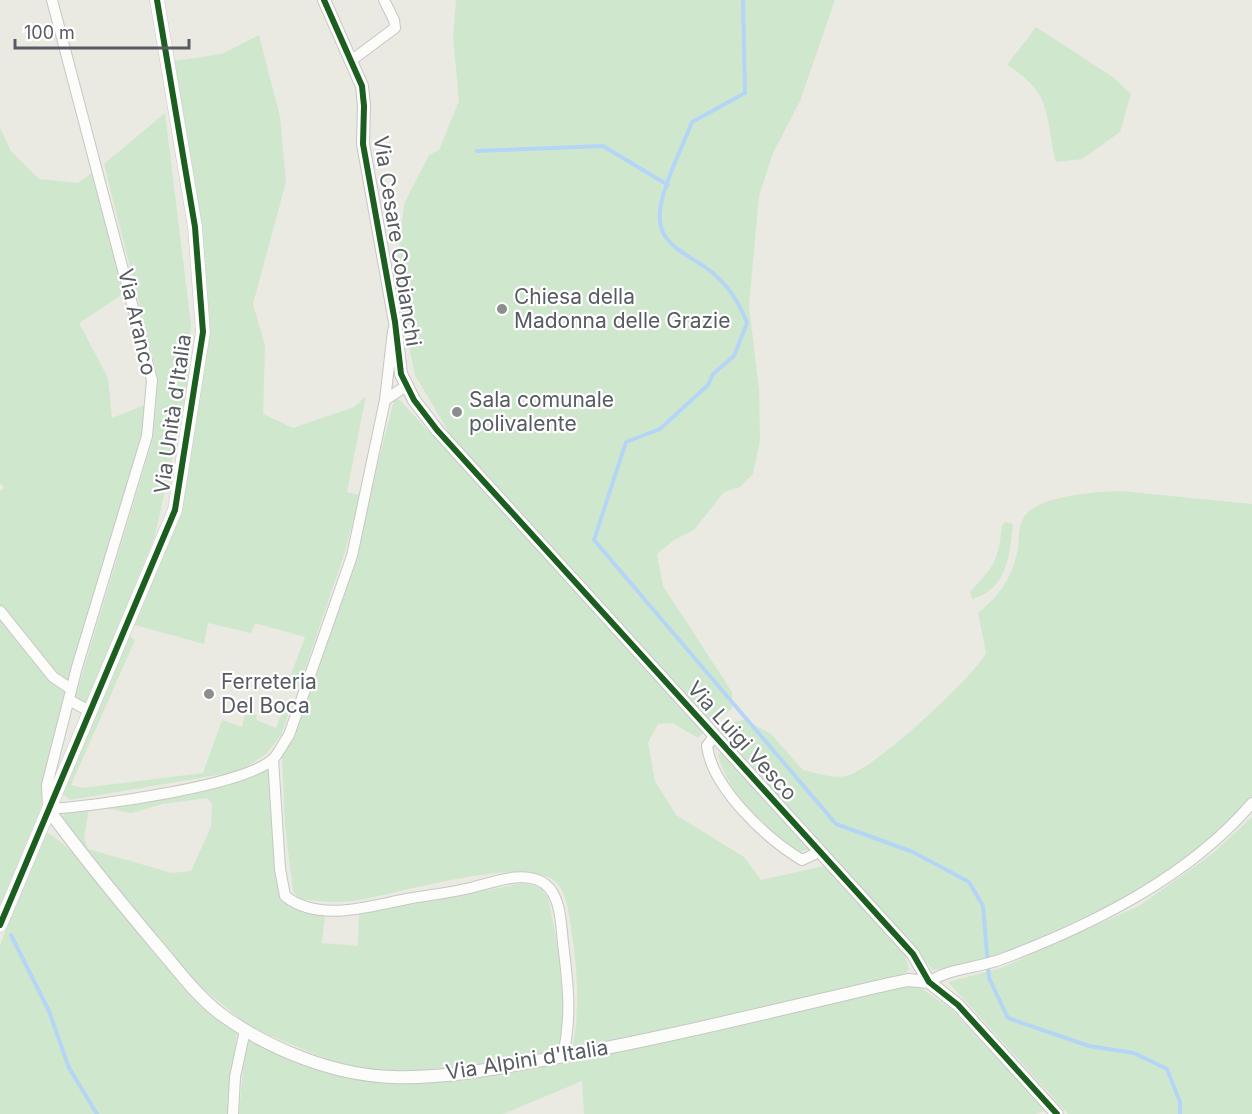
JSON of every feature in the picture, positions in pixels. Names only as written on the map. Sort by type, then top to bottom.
[{"type":"main road","name":"Via Unità d'Italia","points":[[0,925],[175,510],[203,332],[195,226],[157,0]]},
{"type":"street","name":"Via Aranco","points":[[48,809],[47,785],[70,695],[147,436],[152,380],[109,209],[52,0]]},
{"type":"street","name":"Via Cesare Cobianchi","points":[[324,0],[362,86],[363,144],[401,374],[406,386]]},
{"type":"street","points":[[352,60],[395,28],[394,20],[384,0]]},
{"type":"street","name":"Via Cesare Cobianchi","points":[[273,759],[289,735],[352,556],[385,400],[394,322]]},
{"type":"street","points":[[385,400],[406,386]]},
{"type":"street","name":"Via Luigi Vesco","points":[[406,386],[437,430],[913,954],[929,982],[958,1005],[1057,1114]]},
{"type":"street","points":[[0,611],[53,677],[89,711]]},
{"type":"street","points":[[714,736],[707,747],[709,762],[734,799],[780,847],[802,860],[819,852]]},
{"type":"street","points":[[48,809],[172,791],[238,777],[273,759],[280,869],[285,896],[295,904],[342,911],[470,888],[498,880],[525,878],[544,883],[554,894],[565,961],[570,1025],[563,1056]]},
{"type":"street","points":[[929,982],[940,974],[976,968],[1003,959],[1140,897],[1230,828],[1252,803]]},
{"type":"street","name":"Via Alpini d'Italia","points":[[48,809],[87,862],[197,993],[245,1030],[283,1050],[347,1072],[392,1077],[473,1073],[628,1044],[908,980],[929,982]]},
{"type":"street","points":[[233,1114],[235,1077],[245,1030]]},
{"type":"green space","points":[[456,0],[835,0],[800,101],[773,153],[759,196],[749,306],[759,390],[760,440],[753,474],[740,487],[724,492],[694,530],[674,540],[657,554],[663,586],[732,692],[732,709],[712,723],[450,434],[415,375],[395,280],[404,204],[429,155],[439,150],[459,101],[453,37]]},
{"type":"green space","points":[[1036,27],[1113,77],[1131,94],[1120,132],[1082,159],[1056,162],[1048,118],[1040,96],[1033,86],[1007,65]]},
{"type":"green space","points":[[259,35],[280,117],[286,182],[253,304],[265,346],[263,414],[293,428],[354,407],[366,396],[347,492],[360,495],[344,555],[299,687],[286,688],[305,637],[255,623],[251,633],[208,623],[204,644],[135,625],[179,510],[196,423],[206,336],[174,61],[222,54]]},
{"type":"green space","points":[[165,113],[191,325],[188,386],[155,536],[87,703],[75,698],[153,438],[158,378],[104,164]]},
{"type":"green space","points":[[0,128],[11,151],[39,179],[78,183],[93,172],[126,292],[79,323],[108,378],[112,418],[147,404],[142,438],[71,668],[48,760],[40,810],[0,906],[0,491],[4,488],[0,483]]},
{"type":"green space","points":[[399,399],[705,731],[698,738],[673,723],[658,724],[648,743],[655,781],[676,815],[744,857],[761,880],[824,866],[905,954],[909,969],[903,975],[572,1049],[577,1007],[576,963],[568,908],[564,894],[557,883],[542,875],[520,872],[462,878],[351,901],[328,902],[299,899],[293,891],[285,826],[282,756],[295,736],[311,681],[348,581],[394,400]]},
{"type":"green space","points":[[1120,491],[1252,504],[1252,796],[1228,826],[1134,894],[1000,956],[967,965],[933,970],[729,746],[729,733],[734,722],[744,720],[771,734],[803,770],[838,777],[849,775],[862,768],[901,740],[922,721],[962,682],[986,653],[978,613],[993,600],[1013,568],[1019,531],[1028,512],[1051,500],[1096,492]]},
{"type":"green space","points":[[1006,522],[1013,524],[1005,570],[993,588],[972,599],[970,592],[994,562],[1002,525]]},
{"type":"green space","points":[[129,636],[135,640],[71,785],[82,788],[203,773],[222,720],[242,727],[245,714],[257,715],[256,720],[276,728],[284,707],[290,709],[281,735],[267,753],[241,771],[70,800],[61,792]]},
{"type":"green space","points":[[722,751],[811,849],[797,852],[772,833],[749,810],[723,770],[718,755]]},
{"type":"green space","points":[[271,766],[273,836],[285,903],[325,914],[322,943],[358,946],[359,914],[524,883],[541,888],[548,898],[562,975],[563,1016],[557,1051],[463,1067],[438,1075],[343,1066],[250,1027],[195,982],[67,829],[62,817],[66,811],[89,808],[84,838],[88,849],[172,873],[191,871],[211,827],[212,804],[207,798],[163,804],[131,813],[99,807],[226,786]]},
{"type":"green space","points":[[1252,817],[1252,1114],[1068,1114],[948,982],[1001,968],[1139,906],[1212,854]]},
{"type":"green space","points":[[47,833],[60,841],[96,879],[186,991],[204,1008],[237,1031],[228,1114],[0,1114],[0,945],[33,860]]},
{"type":"green space","points":[[918,986],[950,1008],[1046,1110],[1035,1114],[584,1114],[582,1081],[503,1114],[239,1114],[246,1035],[352,1077],[384,1083],[421,1084],[573,1062],[895,988]]},
{"type":"waterway","points":[[743,0],[745,93],[692,122],[667,183],[660,218],[662,230],[667,239],[720,279],[734,297],[747,323],[734,356],[713,374],[708,385],[660,429],[626,442],[594,540],[836,824],[913,852],[969,882],[983,906],[989,978],[1008,1018],[1089,1046],[1134,1053],[1167,1069],[1180,1102],[1180,1114]]},
{"type":"waterway","points":[[477,151],[603,146],[668,185]]},
{"type":"waterway","points":[[11,935],[49,1011],[69,1068],[97,1114]]},
{"type":"cycle path","points":[[0,925],[175,510],[203,332],[195,227],[157,0]]},
{"type":"cycle path","points":[[324,0],[362,86],[363,144],[395,322],[401,374],[414,400],[437,430],[913,954],[929,982],[958,1005],[1057,1114]]},
{"type":"place","name":"Chiesa della Madonna delle Grazie","points":[[502,309]]},
{"type":"place","name":"Sala comunale polivalente","points":[[457,412]]},
{"type":"place","name":"Ferreteria Del Boca","points":[[209,694]]}]
